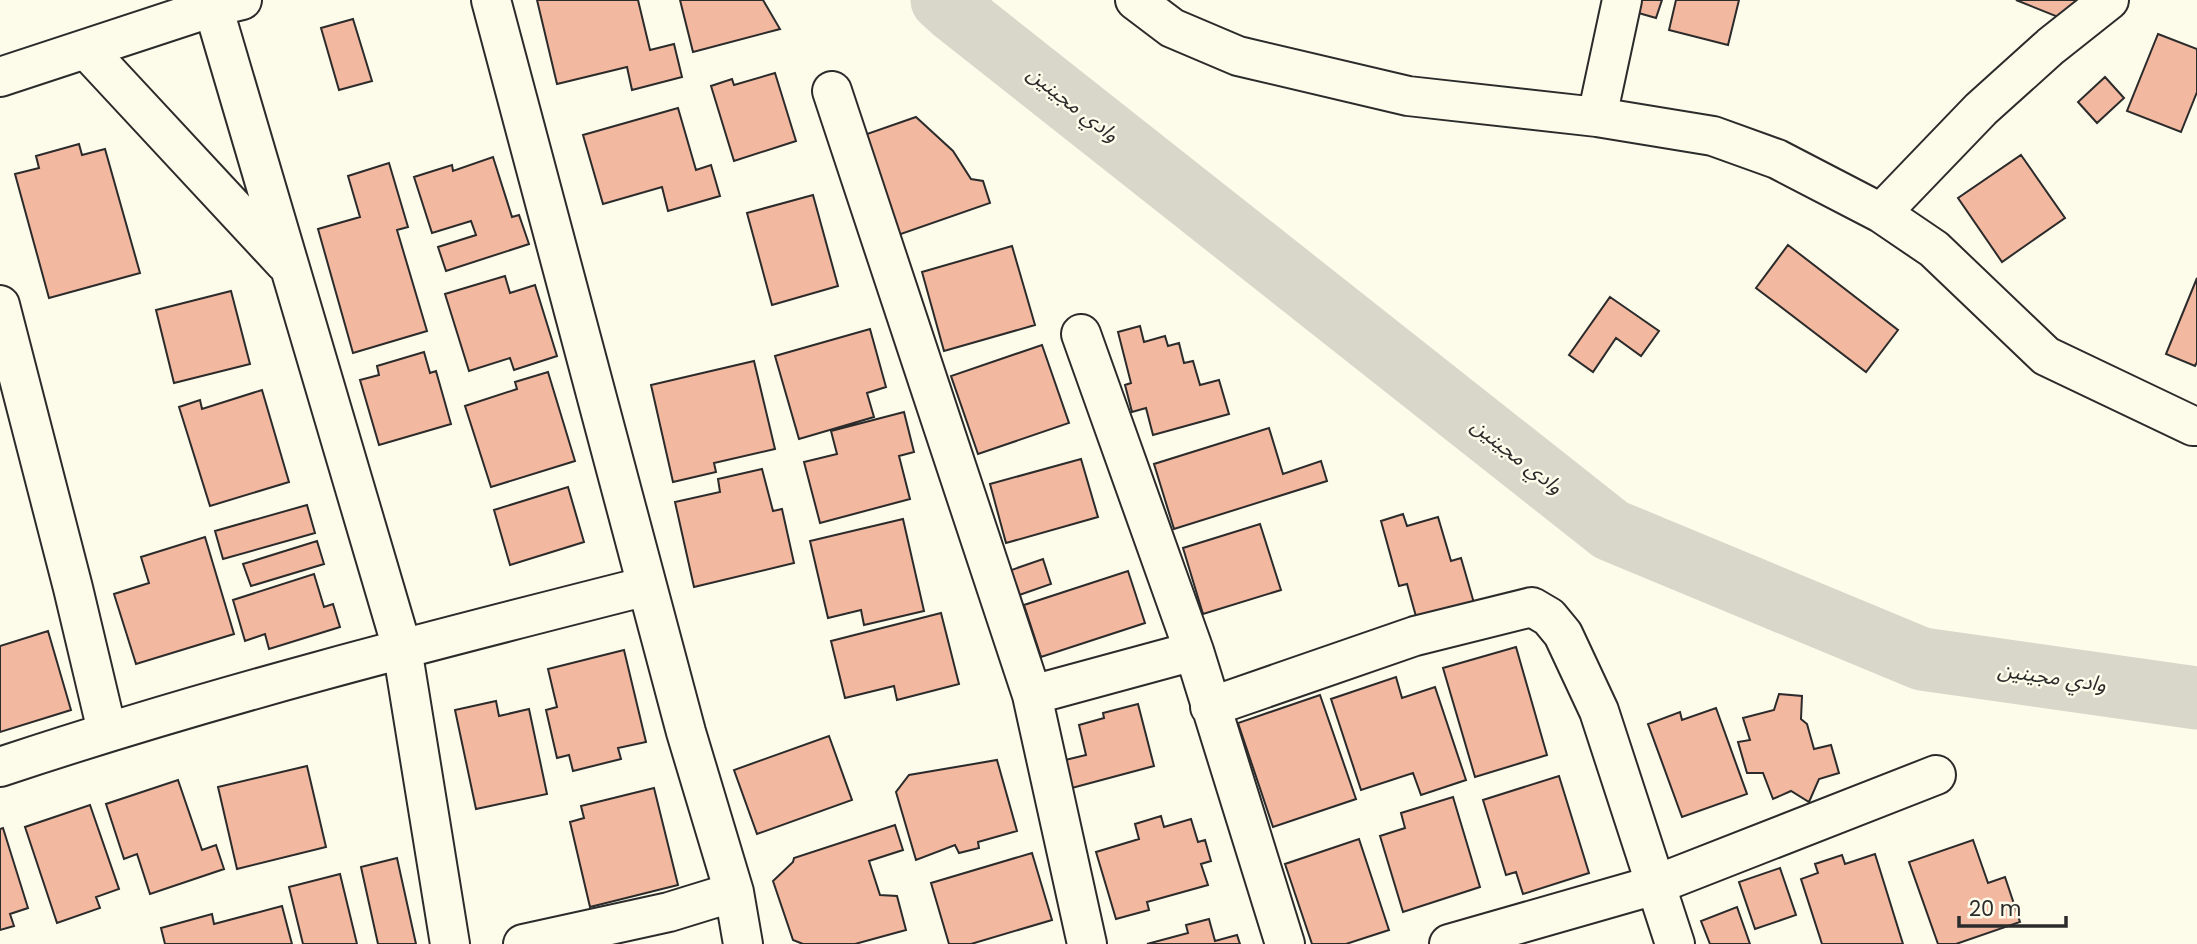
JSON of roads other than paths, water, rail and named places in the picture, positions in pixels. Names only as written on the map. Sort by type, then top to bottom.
[{"type":"street","points":[[491,0],[686,732],[734,892],[743,944]]},
{"type":"street","points":[[1135,0],[1172,28],[1238,56],[1408,96],[1597,117],[1713,136],[1777,159],[1881,213],[1934,249],[2046,356],[2197,426]]},
{"type":"street","points":[[1597,117],[1622,0]]},
{"type":"street","points":[[1881,213],[1981,109],[2051,46],[2109,0]]},
{"type":"street","points":[[0,77],[222,3],[290,268],[402,648],[450,944]]},
{"type":"street","points":[[86,49],[290,268]]},
{"type":"street","points":[[832,91],[1032,695],[1087,944]]},
{"type":"street","points":[[0,305],[107,732]]},
{"type":"street","points":[[1081,334],[1194,651],[1285,944]]},
{"type":"street","points":[[0,767],[107,732],[402,648],[647,586]]},
{"type":"street","points":[[1210,707],[1415,636],[1532,607],[1549,617],[1563,634],[1599,711],[1675,944]]},
{"type":"street","points":[[1032,695],[1194,651]]},
{"type":"street","points":[[1448,944],[1656,885],[1936,775]]},
{"type":"street","points":[[523,944],[669,912],[734,892]]},
{"type":"waterway","name":"وادي مجينين","points":[[942,0],[1611,530],[1922,659],[2197,698]]}]
